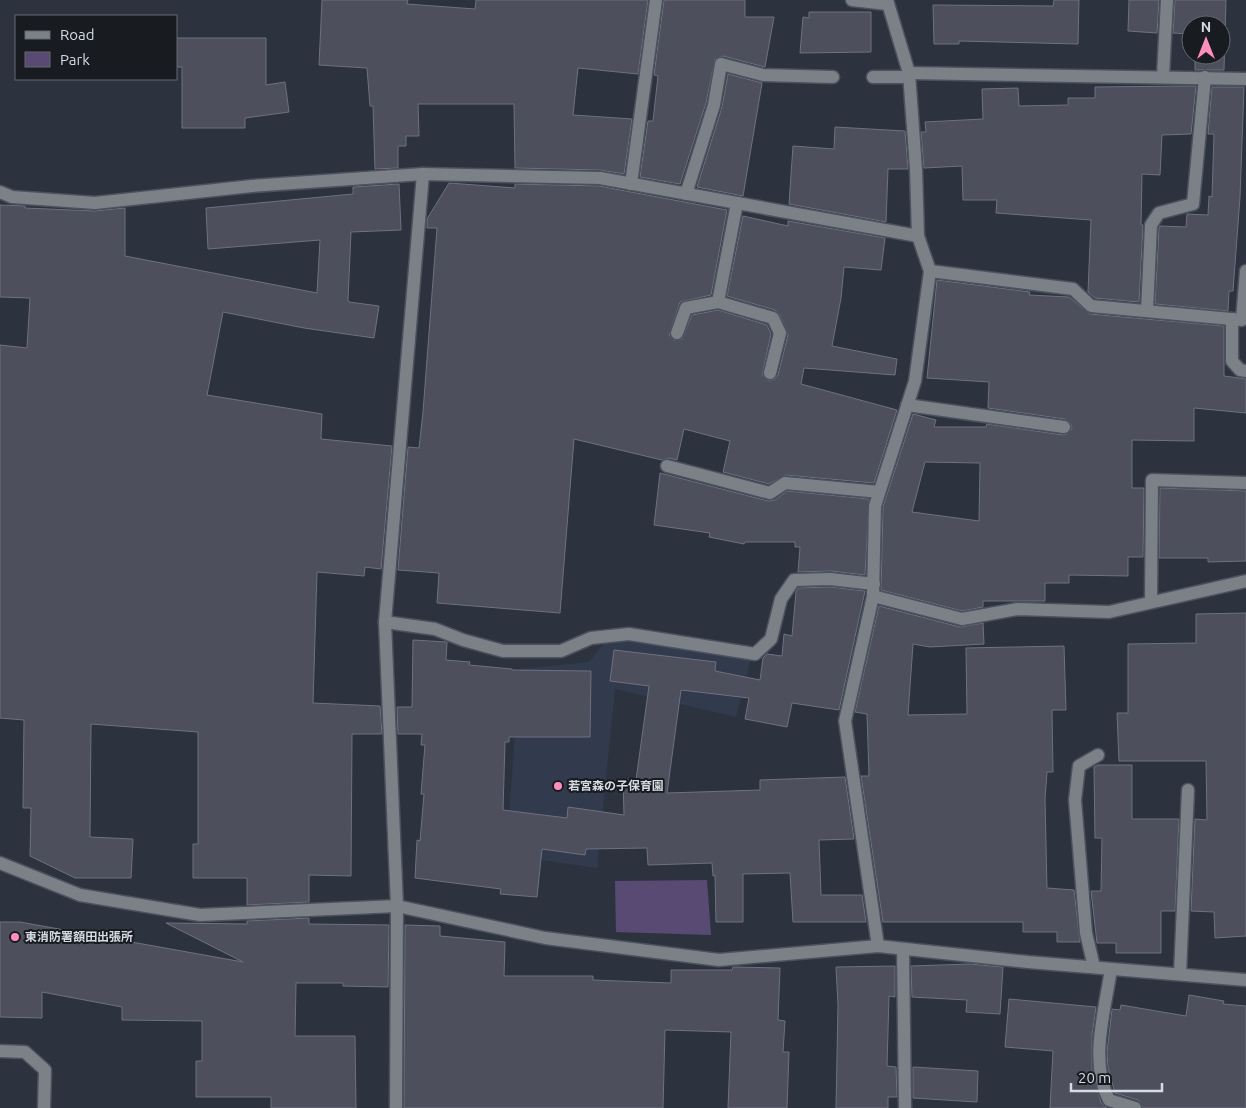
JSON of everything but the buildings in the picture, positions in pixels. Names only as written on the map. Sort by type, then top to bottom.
[{"type":"street","points":[[631,184],[656,0]]},
{"type":"street","points":[[852,0],[887,2],[909,75],[916,169],[918,236],[930,271],[915,381],[875,506],[874,590],[846,721],[878,946]]},
{"type":"street","points":[[1163,76],[1167,0]]},
{"type":"street","points":[[686,194],[714,105],[721,64],[763,75],[833,77]]},
{"type":"street","points":[[873,77],[909,75],[1163,76],[1246,79]]},
{"type":"street","points":[[1147,311],[1151,225],[1159,213],[1193,204],[1205,77]]},
{"type":"street","points":[[396,1108],[397,906],[384,622],[423,174]]},
{"type":"street","points":[[0,192],[12,198],[95,203],[252,186],[423,174],[600,178],[918,236]]},
{"type":"street","points":[[718,302],[737,203]]},
{"type":"street","points":[[930,271],[1073,289],[1091,306],[1242,320],[1246,271]]},
{"type":"street","points":[[677,333],[686,308],[718,302],[772,318],[780,333],[770,372]]},
{"type":"street","points":[[1232,318],[1232,361],[1240,370],[1246,371]]},
{"type":"street","points":[[907,405],[1064,427]]},
{"type":"street","points":[[667,466],[770,493],[786,483],[879,492]]},
{"type":"street","points":[[1151,602],[1152,480],[1246,483]]},
{"type":"street","points":[[384,622],[435,629],[463,640],[503,650],[561,650],[591,638],[629,634],[756,654],[771,639],[781,599],[794,580],[830,579],[874,590],[962,619],[1018,609],[1108,612],[1246,581]]},
{"type":"street","points":[[1094,967],[1086,933],[1075,800],[1079,766],[1098,756]]},
{"type":"street","points":[[1180,974],[1188,790]]},
{"type":"street","points":[[0,863],[80,895],[200,915],[397,906],[544,938],[719,960],[878,946],[1246,980]]},
{"type":"street","points":[[903,949],[905,1108]]},
{"type":"street","points":[[1111,969],[1099,1047],[1102,1088],[1109,1100],[1135,1108]]},
{"type":"street","points":[[0,1051],[25,1052],[45,1070],[44,1108]]},
{"type":"shaded area","name":"若宮森の子保育園","points":[[608,638],[751,658],[736,717],[615,689],[597,868],[506,855],[520,669],[589,662]]},
{"type":"green space","points":[[707,880],[711,935],[616,932],[615,881]]},
{"type":"place","name":"若宮森の子保育園","points":[[558,786]]},
{"type":"place","name":"東消防署額田出張所","points":[[15,937]]}]
